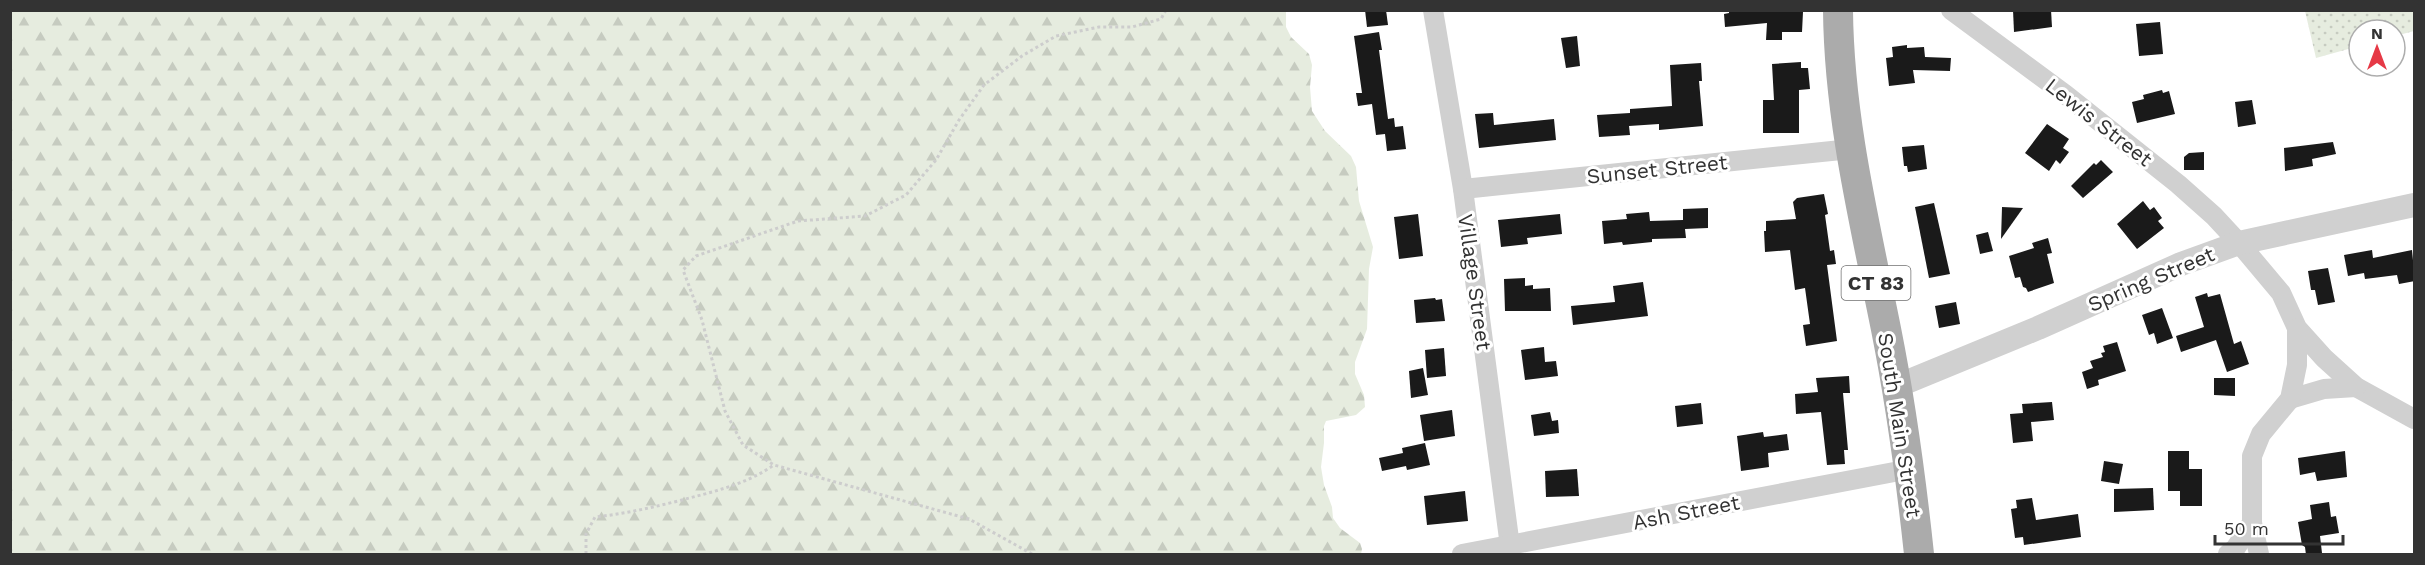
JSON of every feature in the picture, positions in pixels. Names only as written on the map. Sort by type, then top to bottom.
[{"type":"main road","name":"South Main Street","points":[[1838,10],[1839,52],[1851,149],[1897,386],[1910,469],[1919,555]]},
{"type":"street","name":"Village Street","points":[[1434,10],[1462,189],[1511,550]]},
{"type":"street","name":"Lewis Street","points":[[1951,10],[2066,95],[2178,184],[2214,216],[2281,294],[2297,328]]},
{"type":"street","name":"Sunset Street","points":[[1462,189],[1851,149]]},
{"type":"street","name":"Spring Street","points":[[1897,386],[2030,332],[2181,264],[2239,243],[2415,205]]},
{"type":"street","points":[[2297,328],[2355,387],[2415,419]]},
{"type":"street","points":[[2259,555],[2252,523],[2252,456],[2261,434],[2290,399],[2297,365],[2297,328]]},
{"type":"street","points":[[2290,399],[2324,389],[2355,387]]},
{"type":"street","name":"Ash Street","points":[[1462,555],[1511,550],[1910,469]]},
{"type":"street","points":[[2228,555],[2235,549],[2252,523]]},
{"type":"path","points":[[1032,555],[969,519],[774,465],[743,445],[725,411],[702,320],[683,270],[696,256],[798,221],[865,216],[906,195],[936,160],[959,120],[984,85],[1022,56],[1056,36],[1099,27],[1132,27],[1161,19],[1166,10]]},
{"type":"path","points":[[586,555],[586,534],[595,517],[628,514],[724,489],[756,477],[774,465]]},
{"type":"green space","points":[[10,11],[1286,11],[1286,27],[1291,37],[1309,54],[1312,65],[1310,87],[1312,111],[1325,131],[1351,156],[1356,167],[1359,201],[1373,247],[1369,269],[1367,329],[1355,362],[1355,374],[1364,395],[1365,407],[1356,415],[1326,421],[1321,467],[1333,518],[1340,528],[1360,543],[1361,554],[11,554]]},
{"type":"green space","points":[[2305,11],[2414,11],[2414,31],[2407,33],[2407,18],[2347,18],[2347,49],[2316,58]]},
{"type":"building","points":[[1365,10],[1386,10],[1388,25],[1367,27]]},
{"type":"building","points":[[1729,10],[1803,12],[1802,32],[1782,32],[1782,40],[1766,40],[1767,23],[1725,27],[1724,14],[1729,13]]},
{"type":"building","points":[[2013,10],[2051,10],[2052,27],[2014,32]]},
{"type":"building","points":[[2160,22],[2163,54],[2139,56],[2136,24]]},
{"type":"building","points":[[1379,32],[1382,50],[1379,50],[1388,119],[1394,118],[1395,127],[1403,126],[1406,149],[1387,151],[1385,134],[1376,135],[1372,104],[1358,106],[1356,93],[1362,93],[1354,36]]},
{"type":"building","points":[[1577,36],[1580,66],[1566,68],[1561,38]]},
{"type":"building","points":[[1907,45],[1907,48],[1924,47],[1925,57],[1951,58],[1950,71],[1913,70],[1915,83],[1889,86],[1886,58],[1893,57],[1892,47]]},
{"type":"building","points":[[1801,62],[1801,68],[1808,68],[1810,89],[1799,90],[1799,133],[1763,133],[1763,100],[1774,100],[1772,64]]},
{"type":"building","points":[[1701,63],[1702,81],[1699,81],[1703,126],[1659,130],[1659,124],[1629,126],[1630,135],[1599,137],[1597,115],[1630,113],[1630,109],[1672,106],[1670,65]]},
{"type":"building","points":[[2162,90],[2163,93],[2169,91],[2175,114],[2137,123],[2132,102],[2144,99],[2143,95]]},
{"type":"building","points":[[2252,100],[2256,124],[2238,127],[2235,102]]},
{"type":"building","points":[[1493,113],[1494,125],[1554,119],[1556,140],[1479,148],[1475,114]]},
{"type":"building","points":[[2047,124],[2069,139],[2063,148],[2069,152],[2060,164],[2056,160],[2049,171],[2025,153]]},
{"type":"building","points":[[2333,142],[2336,154],[2312,159],[2313,166],[2285,171],[2284,148]]},
{"type":"building","points":[[1924,145],[1927,169],[1908,172],[1907,166],[1904,166],[1902,147]]},
{"type":"building","points":[[2204,152],[2204,170],[2184,170],[2184,157],[2189,153]]},
{"type":"building","points":[[2101,160],[2113,172],[2083,198],[2071,186],[2094,163],[2096,165]]},
{"type":"building","points":[[1824,194],[1828,214],[1825,215],[1830,251],[1834,250],[1836,264],[1827,265],[1837,341],[1806,346],[1803,325],[1810,324],[1805,288],[1795,290],[1790,250],[1765,252],[1764,231],[1766,231],[1766,221],[1796,219],[1793,202],[1797,198]]},
{"type":"building","points":[[2143,201],[2150,210],[2154,207],[2162,218],[2158,221],[2164,228],[2137,249],[2117,224]]},
{"type":"building","points":[[1934,203],[1950,274],[1929,278],[1915,207]]},
{"type":"building","points":[[2002,207],[2023,208],[2001,239]]},
{"type":"building","points":[[1708,208],[1708,228],[1685,229],[1686,238],[1652,239],[1652,242],[1623,245],[1622,242],[1604,244],[1602,221],[1627,219],[1626,214],[1649,212],[1650,221],[1683,220],[1683,209]]},
{"type":"building","points":[[1418,214],[1423,256],[1399,259],[1394,217]]},
{"type":"building","points":[[1560,214],[1562,234],[1527,238],[1528,244],[1501,247],[1498,220]]},
{"type":"building","points":[[1988,232],[1993,251],[1980,254],[1976,235]]},
{"type":"building","points":[[2048,238],[2052,253],[2047,254],[2054,283],[2028,292],[2023,287],[2020,277],[2015,278],[2009,256],[2034,248],[2032,243]]},
{"type":"building","points":[[2372,250],[2373,258],[2412,250],[2415,281],[2399,284],[2397,275],[2365,279],[2364,273],[2348,276],[2344,255]]},
{"type":"building","points":[[2328,268],[2335,302],[2318,305],[2315,290],[2311,290],[2308,271]]},
{"type":"building","points":[[1525,278],[1525,286],[1533,285],[1533,289],[1550,288],[1551,311],[1505,311],[1504,279]]},
{"type":"building","points":[[1643,282],[1648,316],[1573,325],[1571,306],[1615,302],[1613,286]]},
{"type":"building","points":[[2207,293],[2208,297],[2220,294],[2234,344],[2241,341],[2249,364],[2227,372],[2216,340],[2181,352],[2176,336],[2204,327],[2195,297]]},
{"type":"building","points":[[1435,298],[1436,300],[1442,299],[1445,321],[1416,323],[1414,300]]},
{"type":"building","points":[[1956,302],[1960,324],[1939,328],[1935,306]]},
{"type":"building","points":[[2162,308],[2173,338],[2157,344],[2154,333],[2149,335],[2142,315]]},
{"type":"building","points":[[2117,342],[2126,371],[2098,380],[2099,385],[2087,389],[2082,372],[2093,368],[2090,361],[2103,357],[2101,353],[2105,352],[2103,346]]},
{"type":"building","points":[[1544,347],[1545,362],[1556,361],[1558,376],[1525,380],[1521,350]]},
{"type":"building","points":[[1444,348],[1446,376],[1427,378],[1425,350]]},
{"type":"building","points":[[1423,368],[1428,395],[1411,398],[1409,371]]},
{"type":"building","points":[[1849,376],[1850,393],[1843,393],[1848,450],[1844,450],[1845,464],[1827,465],[1821,412],[1796,414],[1795,394],[1818,392],[1816,378]]},
{"type":"building","points":[[2214,378],[2235,378],[2235,396],[2214,395]]},
{"type":"building","points":[[2052,402],[2054,420],[2031,422],[2033,441],[2013,443],[2010,414],[2023,413],[2022,404]]},
{"type":"building","points":[[1701,403],[1703,424],[1677,427],[1675,406]]},
{"type":"building","points":[[1452,410],[1455,436],[1424,441],[1420,415]]},
{"type":"building","points":[[1550,412],[1552,421],[1558,420],[1559,433],[1534,436],[1531,415]]},
{"type":"building","points":[[1763,432],[1764,437],[1787,434],[1789,450],[1768,453],[1769,467],[1741,471],[1737,436]]},
{"type":"building","points":[[1425,443],[1430,465],[1407,470],[1406,466],[1382,471],[1379,458],[1403,453],[1402,448]]},
{"type":"building","points":[[2168,451],[2189,451],[2189,469],[2202,469],[2202,506],[2180,506],[2180,491],[2168,491]]},
{"type":"building","points":[[2345,451],[2347,477],[2317,481],[2315,472],[2300,475],[2298,458]]},
{"type":"building","points":[[2104,461],[2123,464],[2119,484],[2101,481]]},
{"type":"building","points":[[1577,469],[1579,496],[1546,497],[1545,471]]},
{"type":"building","points":[[2153,488],[2154,510],[2114,512],[2114,489]]},
{"type":"building","points":[[1465,491],[1468,521],[1427,525],[1424,496]]},
{"type":"building","points":[[2032,498],[2036,520],[2078,514],[2081,537],[2024,545],[2023,537],[2015,538],[2011,509],[2017,508],[2016,500]]},
{"type":"building","points":[[2329,502],[2331,517],[2336,516],[2339,533],[2320,536],[2322,553],[2306,555],[2298,522],[2312,519],[2310,505]]}]
